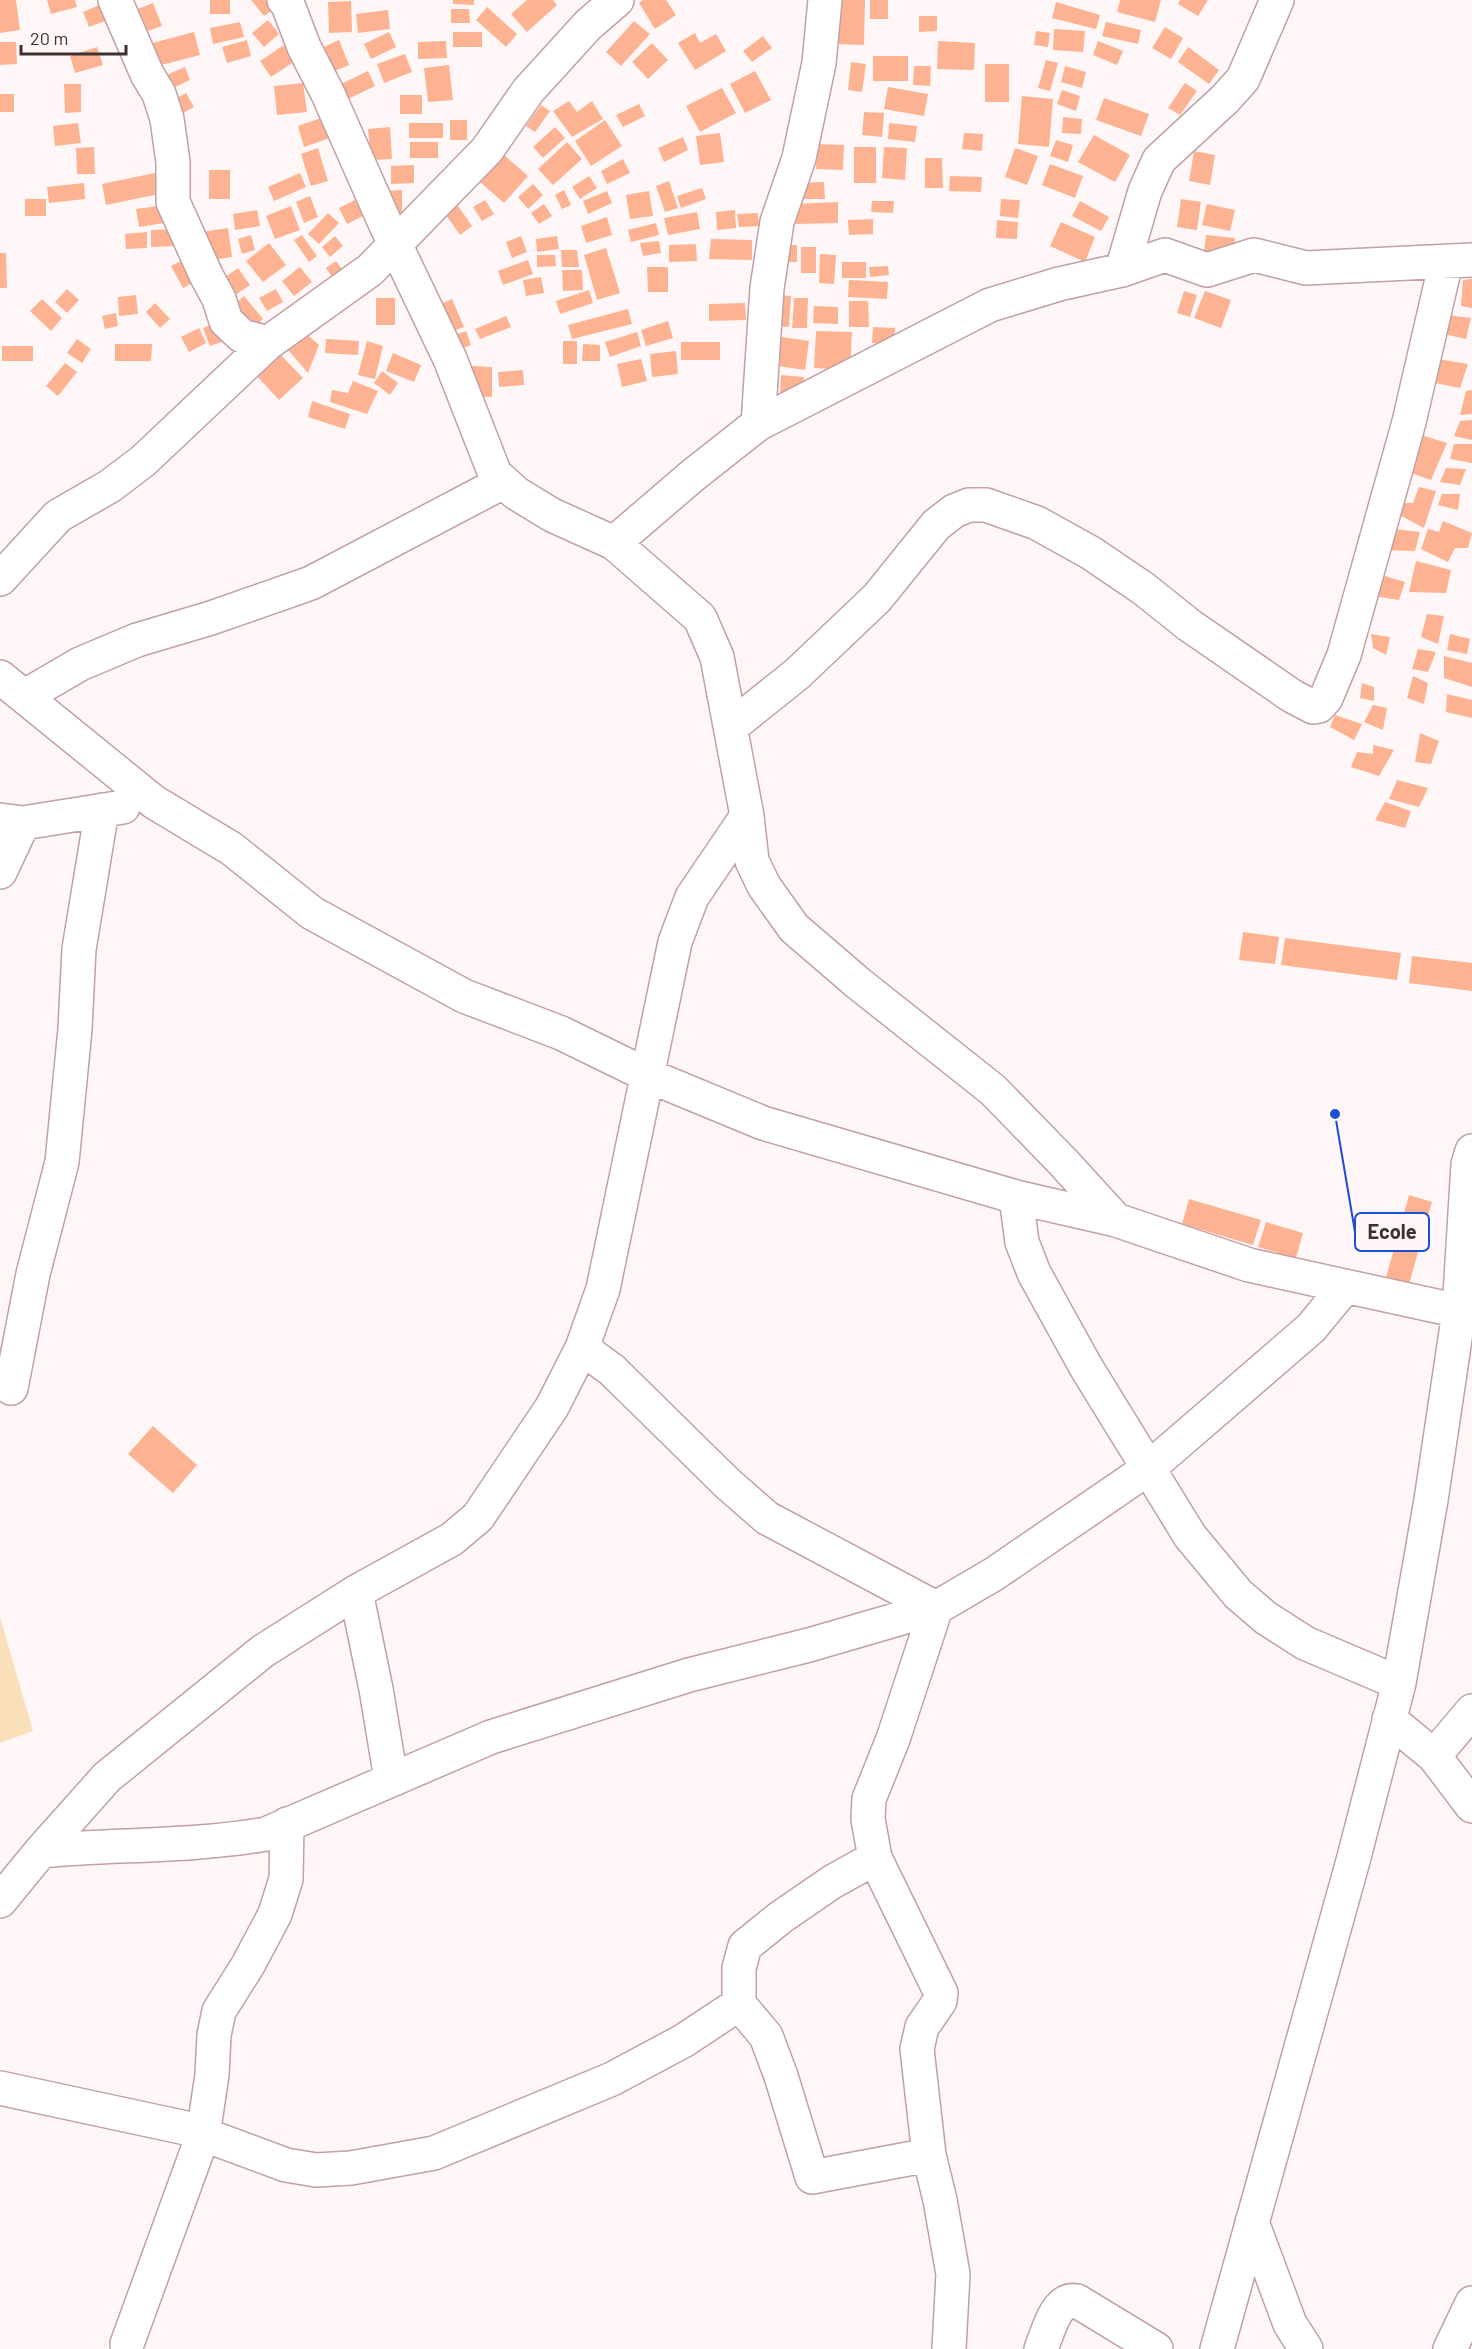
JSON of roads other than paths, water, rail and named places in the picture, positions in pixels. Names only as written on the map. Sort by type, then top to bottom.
[{"type":"street","points":[[115,0],[147,74],[159,94],[167,119],[172,162],[173,202],[219,299],[226,321],[242,336],[268,343]]},
{"type":"street","points":[[0,579],[58,516],[110,486],[143,461],[268,343],[370,270],[487,150],[528,91],[588,25],[617,0]]},
{"type":"street","points":[[758,424],[766,288],[775,233],[799,158],[819,63],[825,0]]},
{"type":"street","points":[[1122,270],[1145,191],[1160,160],[1243,79],[1277,0]]},
{"type":"street","points":[[291,2],[304,47],[450,359],[495,474],[516,493],[552,515],[614,543],[700,618],[717,657],[732,726],[752,861],[764,886],[794,928],[858,983],[993,1090],[1116,1220]]},
{"type":"street","points":[[614,543],[692,476],[758,424],[990,305],[1059,284],[1122,270],[1165,255],[1207,270],[1254,255],[1306,268],[1459,261],[1409,422],[1344,655],[1326,698],[1319,706],[1313,707],[1292,696],[1189,625],[1144,589],[1091,553],[1037,524],[986,506],[969,505],[954,511],[936,525],[877,598],[797,674],[732,726]]},
{"type":"street","points":[[13,686],[80,664],[136,640],[211,618],[311,583],[503,482]]},
{"type":"street","points":[[13,686],[154,802],[232,849],[312,913],[464,996],[561,1033],[647,1075],[763,1123],[1016,1197],[1116,1220],[1249,1265],[1344,1288],[1465,1313]]},
{"type":"street","points":[[0,872],[12,821],[154,802]]},
{"type":"street","points":[[11,1388],[33,1274],[62,1162],[75,1029],[79,949],[102,810]]},
{"type":"street","points":[[0,1901],[107,1777],[263,1651],[356,1592],[452,1539],[477,1517],[552,1407],[582,1348],[603,1289],[675,942],[692,897],[747,816]]},
{"type":"street","points":[[1216,2349],[1353,1861],[1399,1683],[1465,1313],[1468,1164],[1472,1151]]},
{"type":"street","points":[[1016,1197],[1022,1242],[1034,1273],[1086,1367],[1190,1536],[1238,1594],[1266,1618],[1305,1643],[1399,1683]]},
{"type":"street","points":[[41,1851],[92,1846],[162,1846],[266,1834],[491,1737],[562,1713],[689,1675],[809,1645],[936,1608],[994,1574],[1149,1468],[1311,1328],[1344,1288]]},
{"type":"street","points":[[582,1348],[612,1370],[727,1483],[767,1518],[936,1608]]},
{"type":"street","points":[[356,1592],[376,1689],[391,1779]]},
{"type":"street","points":[[936,1608],[893,1739],[869,1799],[868,1819],[875,1857],[941,1993],[934,2010],[922,2026],[917,2049],[929,2155],[940,2200],[953,2274],[949,2349]]},
{"type":"street","points":[[1434,1756],[1472,1711]]},
{"type":"street","points":[[1389,1719],[1434,1756],[1472,1806]]},
{"type":"street","points":[[127,2344],[203,2134],[219,2011],[249,1965],[275,1914],[286,1879],[287,1824]]},
{"type":"street","points":[[875,1857],[781,1917],[745,1946],[739,1968],[739,2004],[766,2036],[781,2076],[812,2177],[929,2155]]},
{"type":"street","points":[[0,2088],[186,2128],[286,2165],[316,2170],[351,2168],[434,2153],[612,2079],[682,2041],[739,2004]]},
{"type":"street","points":[[1252,2222],[1290,2324],[1305,2349]]},
{"type":"street","points":[[1041,2349],[1056,2313],[1065,2301],[1070,2300],[1077,2301],[1156,2349]]},
{"type":"street","points":[[1450,2349],[1472,2302]]},
{"type":"place","name":"Ecole","points":[[1335,1114]]}]
